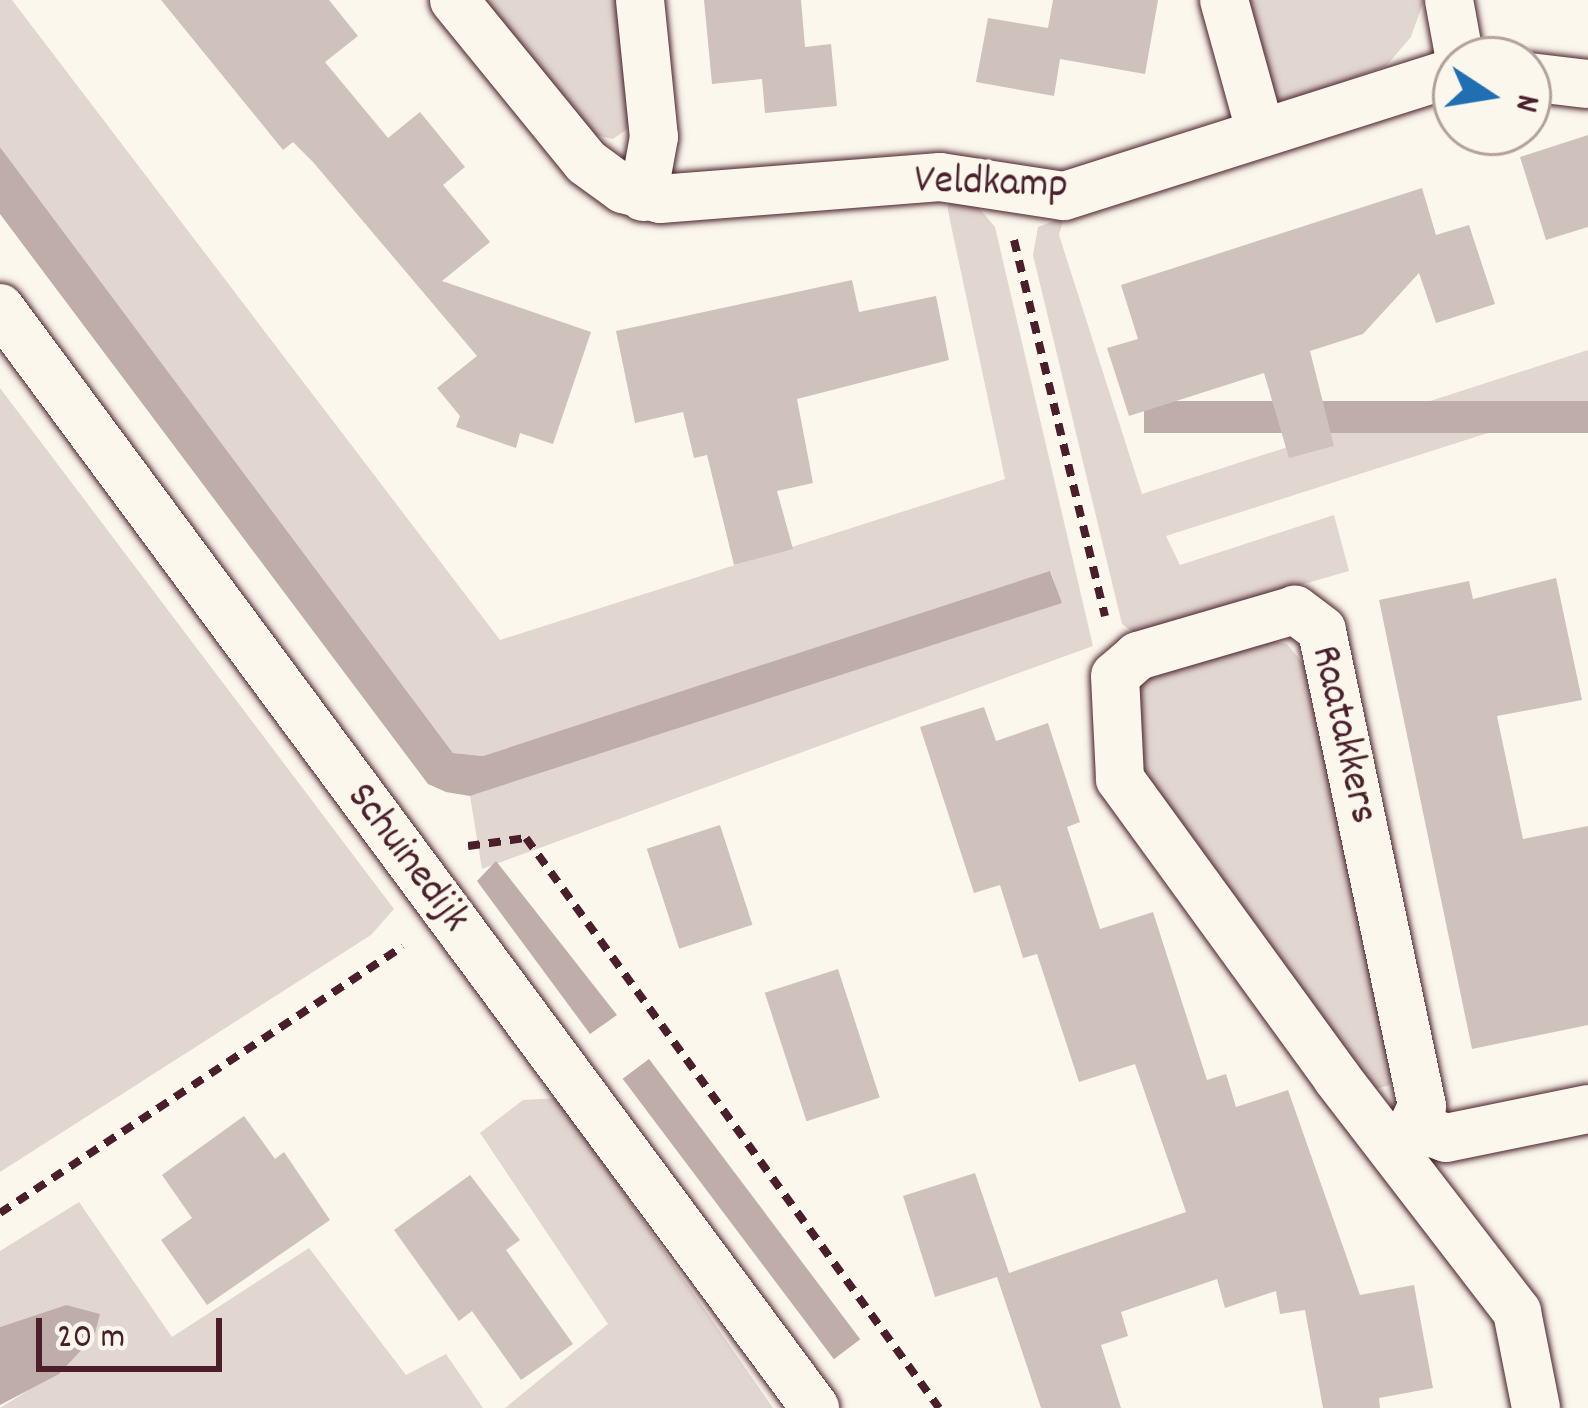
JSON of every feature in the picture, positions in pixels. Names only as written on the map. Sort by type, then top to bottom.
[{"type":"street","name":"Veldkamp","points":[[454,0],[586,162],[643,196],[698,200],[940,177],[1064,196],[1432,80]]},
{"type":"street","points":[[640,0],[654,137],[643,196]]},
{"type":"street","points":[[1224,0],[1261,133]]},
{"type":"street","points":[[1449,0],[1456,36]]},
{"type":"street","points":[[1552,80],[1588,84]]},
{"type":"street","name":"Schuinedijk","points":[[0,308],[814,1408]]},
{"type":"street","name":"Raatakkers","points":[[1138,656],[1294,610],[1322,630],[1422,1106],[1406,1141]]},
{"type":"street","points":[[1138,656],[1115,676],[1120,779],[1406,1141],[1517,1312],[1536,1408]]},
{"type":"street","points":[[1406,1141],[1446,1138],[1588,1109]]},
{"type":"path","points":[[1016,189],[1014,251],[1111,638],[1138,656]]},
{"type":"path","points":[[401,855],[526,838],[939,1408]]},
{"type":"path","points":[[0,1213],[449,915]]},
{"type":"shaded area","points":[[0,0],[12,0],[500,640],[1005,479],[948,195],[974,202],[995,227],[1093,646],[482,869],[470,796],[1061,603],[1051,572],[483,756],[453,753],[0,147]]},
{"type":"shaded area","points":[[480,0],[623,0],[630,127],[613,139],[590,134]]},
{"type":"shaded area","points":[[1240,0],[1424,0],[1411,37],[1386,66],[1287,102],[1273,96]]},
{"type":"shaded area","points":[[0,147],[453,753],[483,756],[1050,571],[1062,603],[470,796],[446,792],[428,784],[0,214]]},
{"type":"shaded area","points":[[1064,217],[1059,235],[1142,494],[1588,350],[1588,401],[1166,536],[1180,565],[1334,515],[1349,571],[1134,633],[1122,624],[1033,255],[1038,227]]},
{"type":"shaded area","points":[[0,388],[394,909],[371,935],[0,1172]]},
{"type":"shaded area","points":[[1144,401],[1588,401],[1588,433],[1144,433]]},
{"type":"shaded area","points":[[1263,639],[1287,644],[1310,672],[1393,1068],[1390,1085],[1369,1091],[1143,778],[1131,738],[1141,684],[1160,667]]},
{"type":"shaded area","points":[[496,861],[617,1015],[590,1034],[477,881]]},
{"type":"shaded area","points":[[649,1059],[860,1339],[834,1359],[623,1079]]},
{"type":"shaded area","points":[[558,1098],[773,1408],[505,1408],[608,1324],[480,1133],[523,1100]]},
{"type":"shaded area","points":[[79,1202],[172,1337],[309,1248],[406,1375],[446,1354],[483,1408],[0,1408],[67,1366],[94,1337],[66,1305],[0,1327],[0,1251]]},
{"type":"shaded area","points":[[66,1305],[100,1314],[94,1337],[59,1374],[0,1405],[0,1327]]},
{"type":"building","points":[[161,0],[329,0],[358,36],[325,62],[388,138],[420,112],[465,167],[443,185],[490,242],[442,281],[591,332],[553,444],[520,433],[516,448],[456,427],[460,416],[437,388],[477,356],[313,162],[293,142],[283,150]]},
{"type":"building","points":[[704,0],[801,0],[805,47],[831,44],[837,106],[765,113],[762,79],[712,84]]},
{"type":"building","points":[[1053,0],[1158,0],[1145,74],[1060,59],[1054,96],[976,82],[988,18],[1048,28]]},
{"type":"building","points":[[1588,135],[1588,227],[1546,240],[1520,157],[1552,156],[1552,147]]},
{"type":"building","points":[[1422,188],[1436,235],[1469,225],[1495,304],[1436,323],[1419,273],[1363,334],[1310,351],[1334,446],[1289,458],[1264,373],[1129,416],[1107,348],[1138,339],[1121,285]]},
{"type":"building","points":[[852,280],[859,312],[936,296],[949,360],[797,399],[813,483],[777,491],[793,549],[734,565],[707,455],[694,458],[683,412],[635,423],[616,331]]},
{"type":"building","points":[[1556,578],[1582,700],[1497,716],[1523,839],[1588,826],[1588,1025],[1472,1049],[1379,600],[1469,581],[1473,599]]},
{"type":"building","points":[[984,707],[996,741],[1048,723],[1080,822],[1067,827],[1100,929],[1153,912],[1207,1080],[1226,1074],[1236,1107],[1288,1090],[1360,1295],[1414,1285],[1433,1388],[1379,1398],[1380,1408],[1323,1408],[1305,1310],[1280,1314],[1276,1291],[1225,1308],[1217,1279],[1121,1312],[1128,1336],[1101,1345],[1121,1408],[1041,1408],[997,1277],[935,1297],[903,1196],[975,1173],[1009,1273],[1186,1212],[1135,1064],[1079,1082],[1037,954],[1023,958],[1000,885],[974,893],[920,727]]},
{"type":"building","points":[[720,825],[752,925],[679,949],[647,849]]},
{"type":"building","points":[[838,969],[880,1097],[806,1121],[765,993]]},
{"type":"building","points":[[244,1116],[275,1159],[284,1152],[330,1220],[207,1305],[161,1240],[192,1218],[162,1175]]},
{"type":"building","points":[[470,1175],[520,1240],[506,1250],[573,1344],[521,1380],[472,1311],[459,1321],[394,1230]]}]
